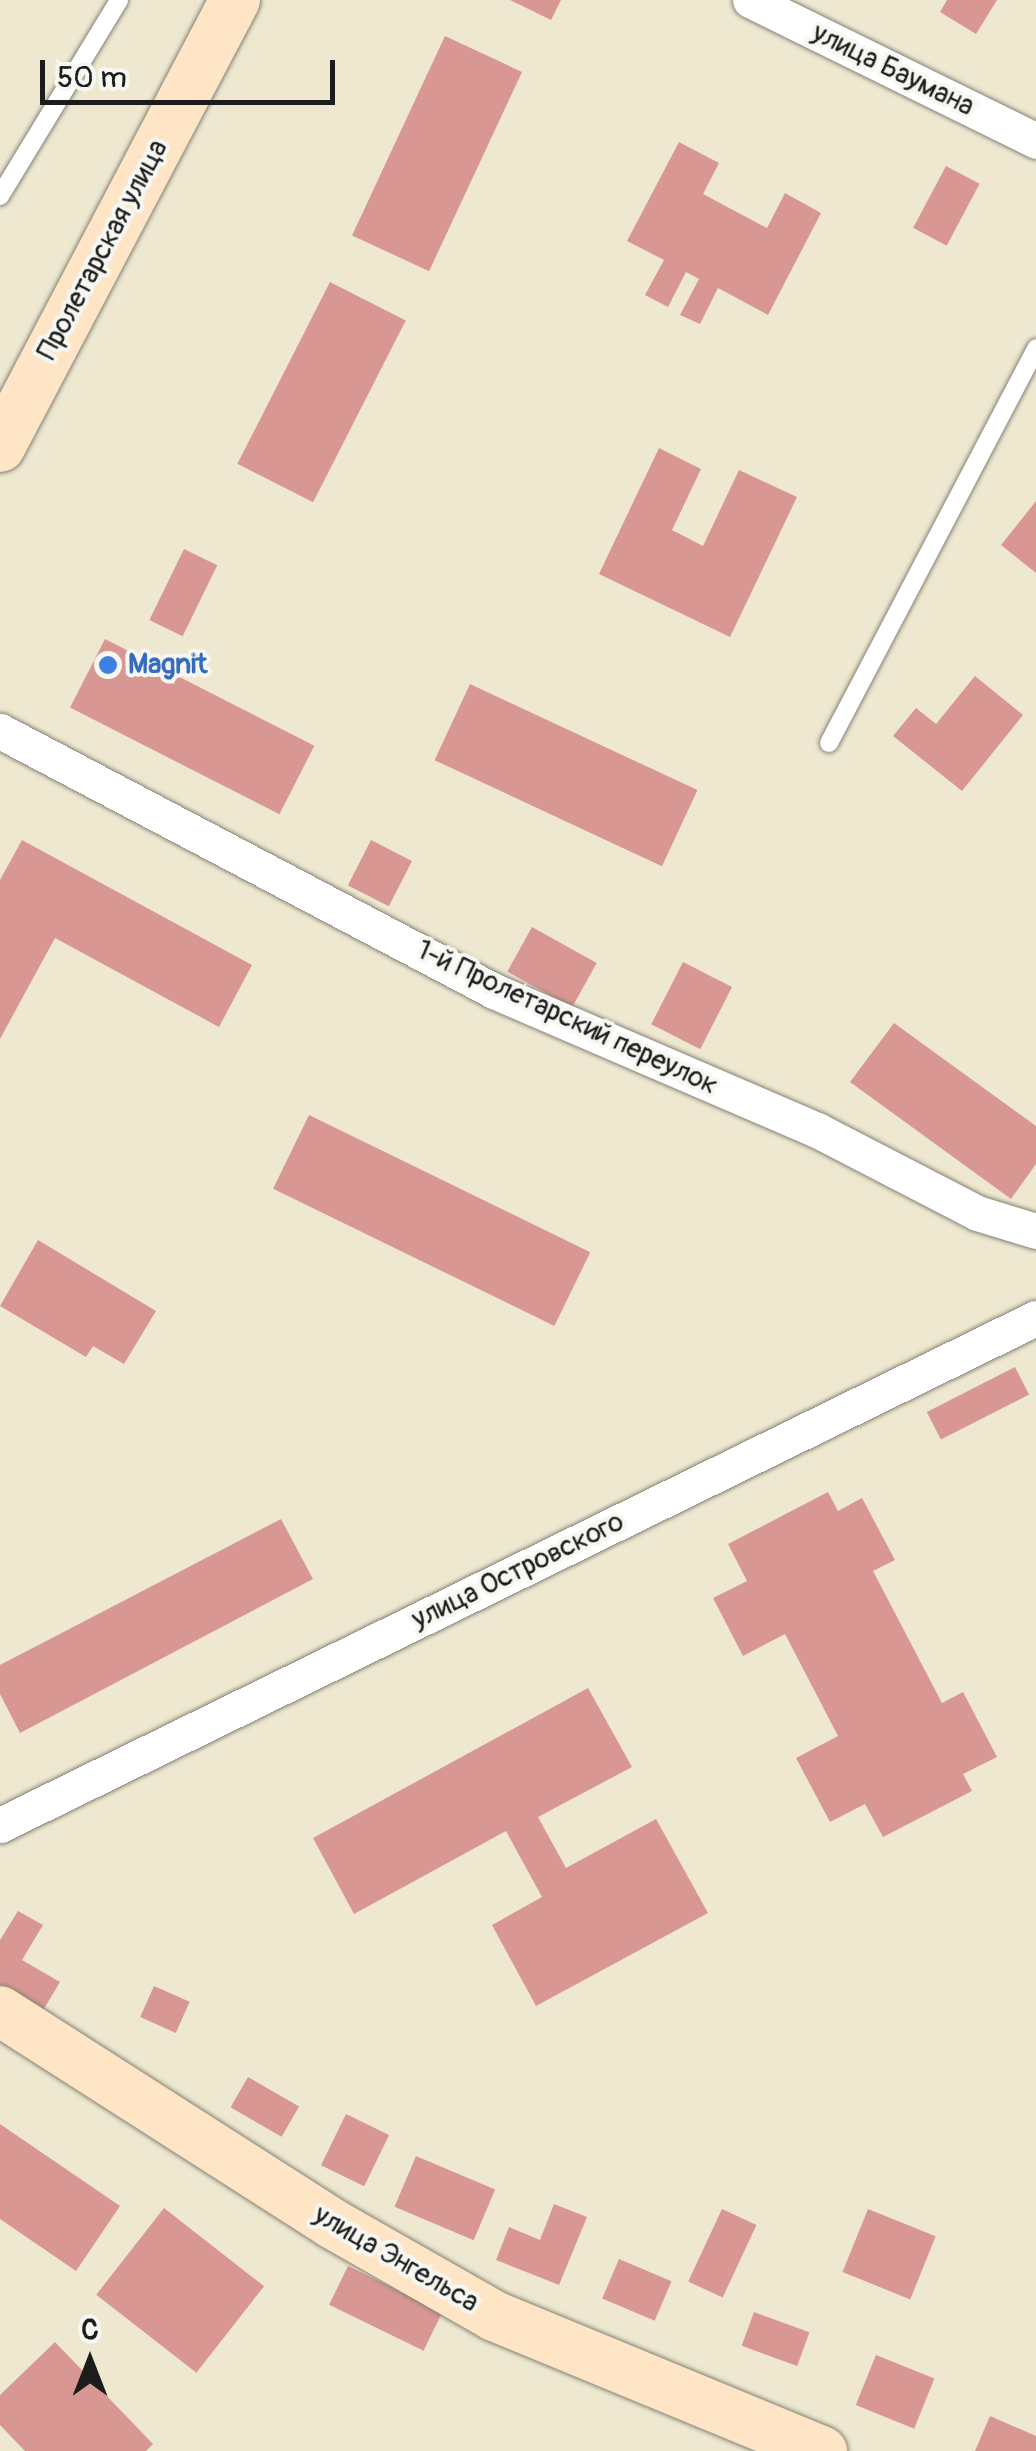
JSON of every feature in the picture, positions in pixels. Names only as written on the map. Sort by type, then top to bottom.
[{"type":"street","name":"Пролетарская улица","points":[[0,447],[235,0]]},
{"type":"street","name":"улица Баумана","points":[[750,0],[1036,141]]},
{"type":"street","name":"1-й Пролетарский переулок","points":[[0,731],[494,991],[817,1130],[976,1214],[1036,1231]]},
{"type":"street","name":"улица Островского","points":[[0,1825],[1036,1318]]},
{"type":"street","name":"улица Энгельса","points":[[0,2011],[333,2224],[494,2316],[822,2451]]},
{"type":"lane","points":[[0,196],[119,0]]},
{"type":"lane","points":[[829,743],[1036,348]]},
{"type":"building","points":[[510,0],[561,0],[551,20]]},
{"type":"building","points":[[947,0],[997,0],[976,34],[940,12]]},
{"type":"building","points":[[445,36],[522,72],[429,271],[352,235]]},
{"type":"building","points":[[679,142],[719,163],[703,194],[767,228],[785,193],[821,213],[768,315],[718,288],[700,324],[680,315],[699,279],[686,272],[668,307],[645,295],[664,260],[627,241]]},
{"type":"building","points":[[946,166],[980,184],[947,246],[913,228]]},
{"type":"building","points":[[330,282],[406,321],[313,502],[237,464]]},
{"type":"building","points":[[659,448],[701,469],[672,530],[703,546],[739,470],[797,497],[730,637],[599,574]]},
{"type":"building","points":[[1036,501],[1036,573],[1001,545]]},
{"type":"building","points":[[184,549],[217,565],[183,636],[149,620]]},
{"type":"building","points":[[105,639],[314,746],[279,814],[70,708]]},
{"type":"building","points":[[975,676],[1023,715],[962,791],[893,736],[916,708],[936,724]]},
{"type":"building","points":[[470,684],[697,790],[662,866],[435,760]]},
{"type":"building","points":[[22,840],[252,965],[219,1027],[55,938],[0,1039],[0,880]]},
{"type":"building","points":[[371,840],[412,861],[389,906],[348,885]]},
{"type":"building","points":[[532,927],[597,963],[572,1007],[507,972]]},
{"type":"building","points":[[683,962],[732,987],[700,1049],[651,1024]]},
{"type":"building","points":[[894,1023],[1036,1126],[1036,1164],[1011,1199],[850,1082]]},
{"type":"building","points":[[309,1115],[590,1252],[554,1326],[273,1189]]},
{"type":"building","points":[[38,1240],[156,1311],[124,1364],[93,1346],[86,1357],[0,1306]]},
{"type":"building","points":[[1015,1367],[1029,1395],[941,1440],[927,1412]]},
{"type":"building","points":[[828,1492],[838,1511],[862,1498],[895,1560],[873,1571],[942,1703],[963,1692],[997,1757],[963,1774],[972,1791],[883,1837],[865,1804],[830,1822],[796,1758],[838,1736],[785,1634],[743,1656],[713,1598],[747,1581],[728,1544]]},
{"type":"building","points":[[281,1519],[313,1579],[20,1733],[0,1694],[0,1665]]},
{"type":"building","points":[[588,1688],[632,1767],[538,1817],[566,1868],[656,1819],[708,1913],[536,2006],[492,1925],[542,1897],[506,1831],[354,1914],[313,1838]]},
{"type":"building","points":[[18,1911],[43,1925],[22,1960],[60,1982],[42,2012],[0,1987],[0,1940]]},
{"type":"building","points":[[154,1986],[190,2002],[176,2033],[140,2017]]},
{"type":"building","points":[[248,2077],[299,2106],[282,2137],[230,2107]]},
{"type":"building","points":[[346,2114],[389,2135],[364,2186],[321,2165]]},
{"type":"building","points":[[0,2124],[120,2206],[76,2271],[0,2219]]},
{"type":"building","points":[[416,2156],[495,2190],[474,2240],[395,2207]]},
{"type":"building","points":[[554,2204],[587,2217],[559,2285],[496,2260],[509,2227],[540,2240]]},
{"type":"building","points":[[164,2208],[264,2286],[196,2373],[96,2295]]},
{"type":"building","points":[[722,2209],[756,2225],[723,2298],[688,2282]]},
{"type":"building","points":[[868,2209],[936,2236],[910,2299],[843,2272]]},
{"type":"building","points":[[619,2259],[671,2281],[655,2321],[602,2299]]},
{"type":"building","points":[[348,2266],[442,2312],[424,2351],[329,2305]]},
{"type":"building","points":[[754,2312],[809,2332],[797,2366],[742,2346]]},
{"type":"building","points":[[55,2342],[153,2444],[146,2451],[25,2451],[0,2425],[0,2395]]},
{"type":"building","points":[[876,2355],[934,2379],[914,2429],[856,2405]]},
{"type":"building","points":[[990,2416],[1036,2436],[1036,2451],[975,2451]]},
{"type":"place","name":"Magnit","points":[[108,665]]}]
